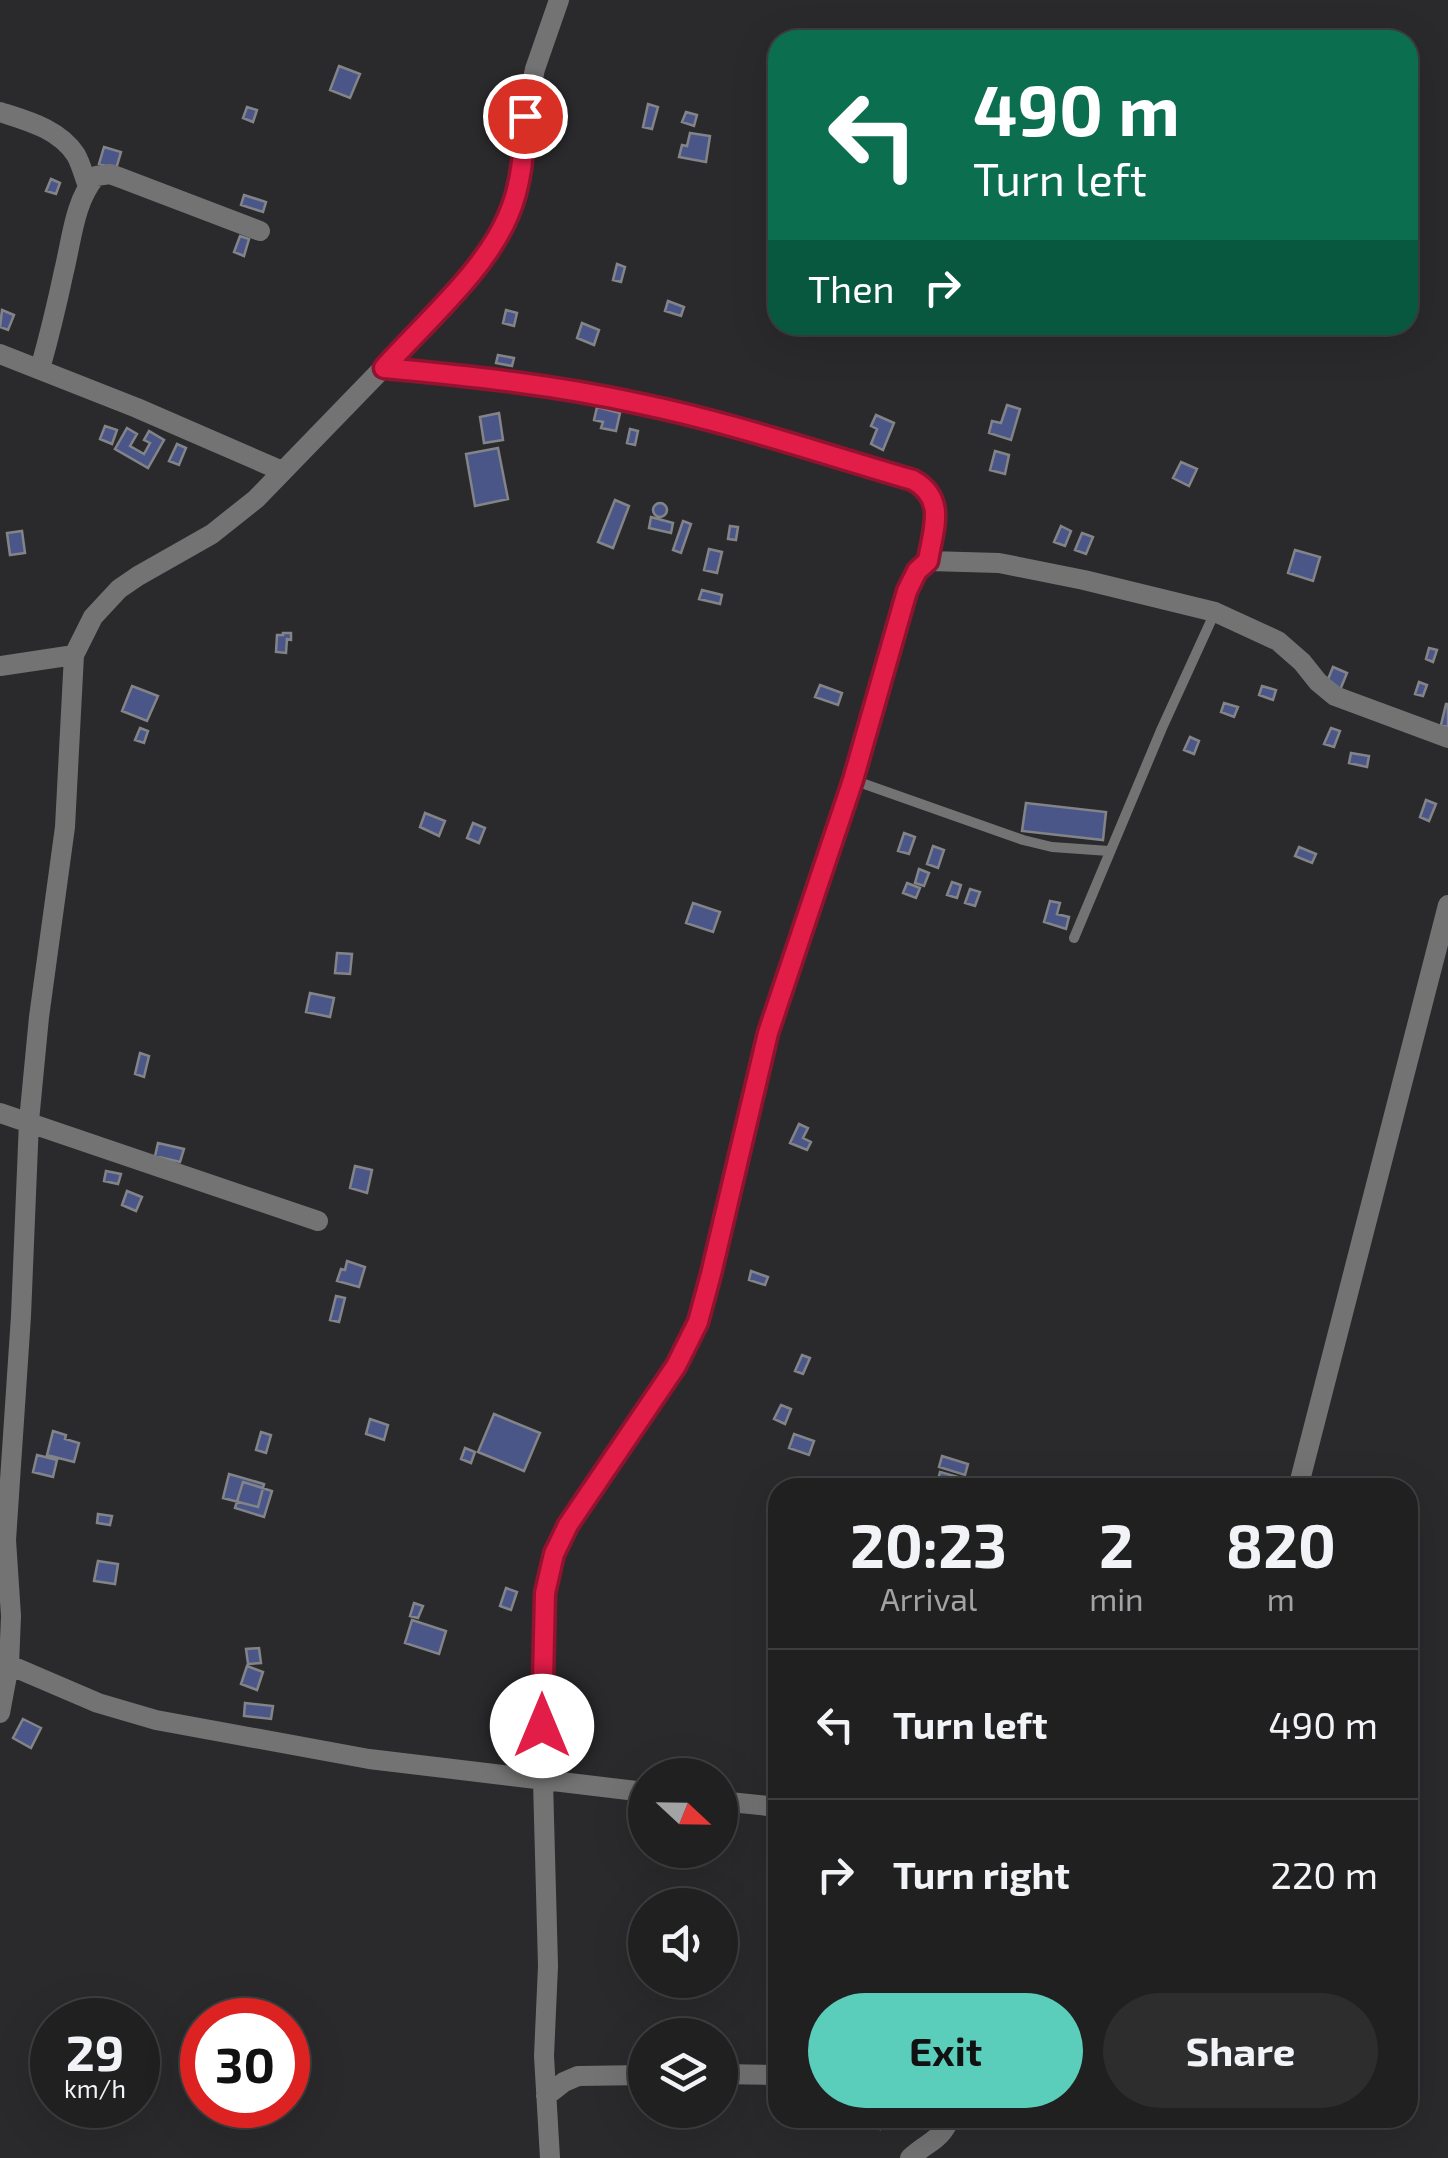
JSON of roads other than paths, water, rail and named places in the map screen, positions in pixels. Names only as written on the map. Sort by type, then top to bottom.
[{"type":"street","points":[[0,1713],[11,1616],[6,1540],[30,1122],[39,1017],[65,826],[74,654],[93,617],[107,600],[138,576],[236,518],[384,368],[494,243],[508,217],[520,172],[525,116],[535,69],[559,0]]},
{"type":"street","points":[[0,112],[46,128],[63,140],[76,156],[88,186]]},
{"type":"street","points":[[40,370],[74,226],[88,186],[96,176],[110,174],[260,231]]},
{"type":"street","points":[[0,354],[282,471]]},
{"type":"street","points":[[384,368],[484,377],[641,404],[913,480],[924,487],[936,512],[928,561],[917,571],[907,591],[853,780],[768,1033],[698,1322],[676,1366],[568,1525],[554,1554],[545,1593],[542,1781],[548,1966],[544,2056],[550,2158]]},
{"type":"street","points":[[928,561],[998,562],[1215,612],[1278,641],[1335,696],[1448,738]]},
{"type":"street","points":[[0,666],[74,654]]},
{"type":"street","points":[[1301,1478],[1448,905]]},
{"type":"street","points":[[0,1113],[318,1220]]},
{"type":"street","points":[[4,1663],[98,1703],[156,1720],[370,1759],[628,1790]]},
{"type":"street","points":[[738,1803],[768,1806]]},
{"type":"street","points":[[738,2074],[768,2074]]},
{"type":"street","points":[[546,2096],[578,2076],[628,2075]]},
{"type":"street","points":[[910,2158],[946,2128]]},
{"type":"lane","points":[[1074,938],[1215,612]]},
{"type":"lane","points":[[853,780],[1022,840],[1052,847],[1109,851]]}]
